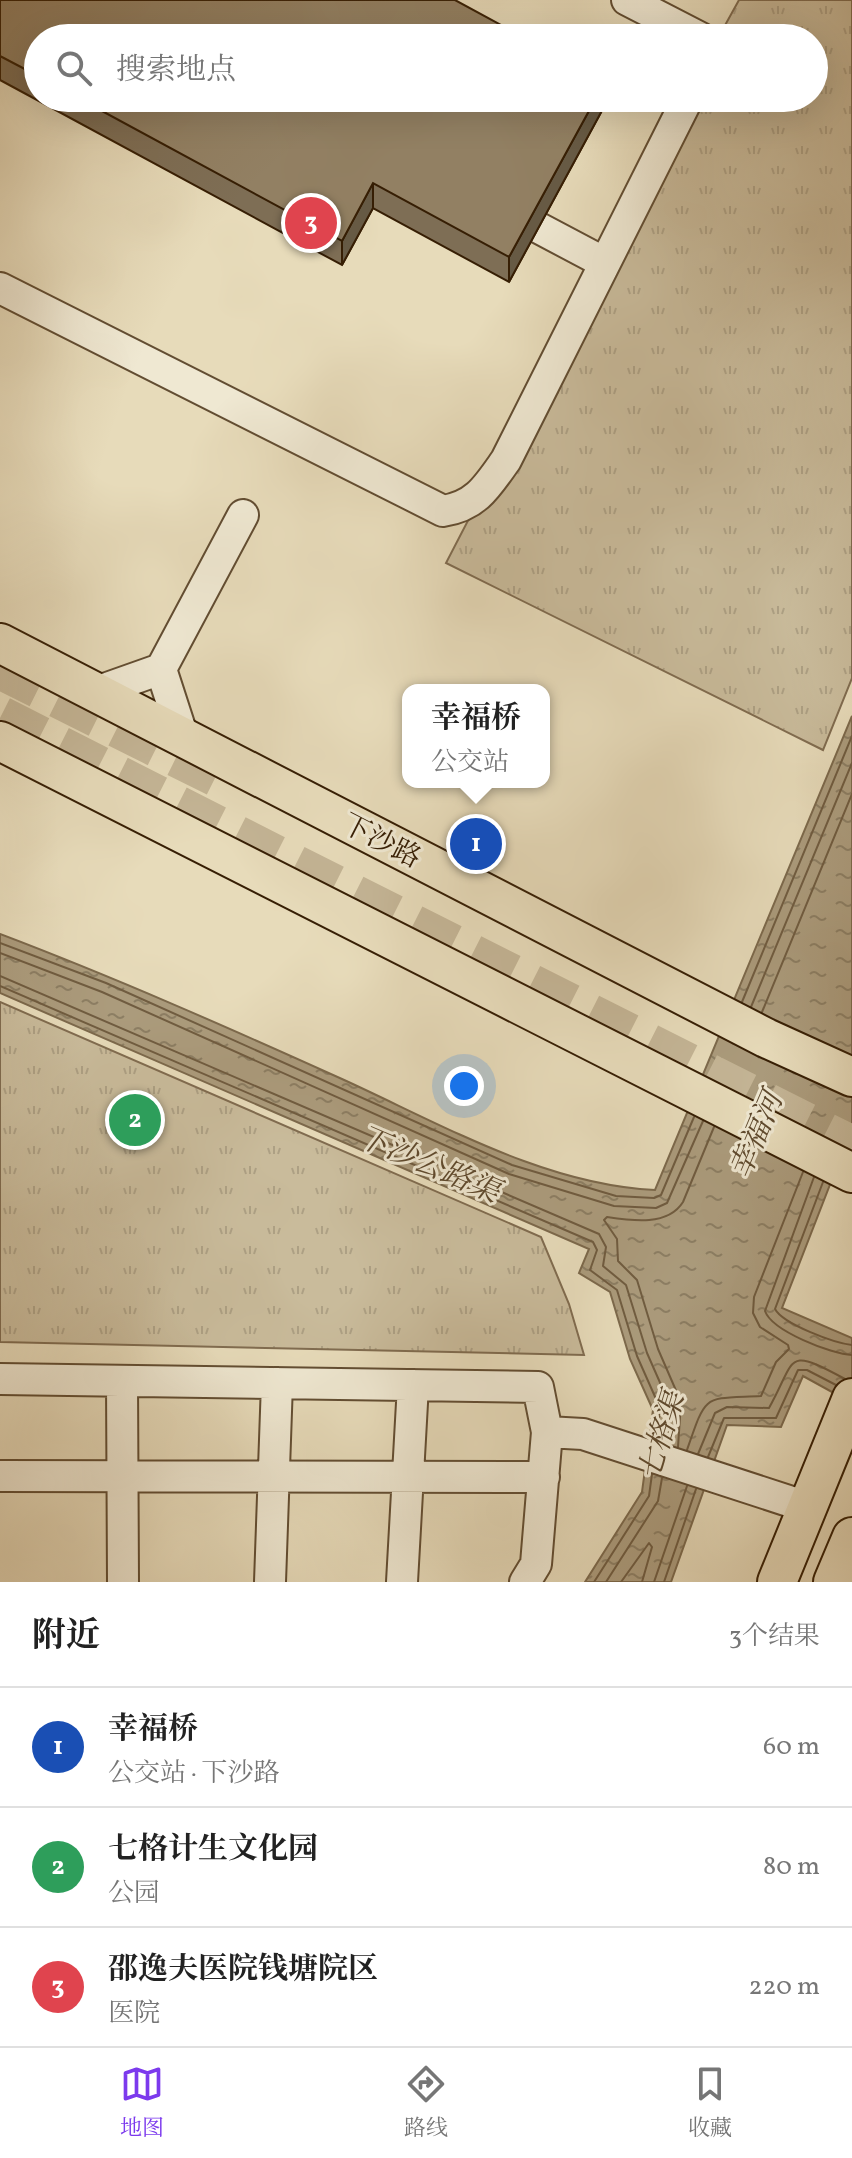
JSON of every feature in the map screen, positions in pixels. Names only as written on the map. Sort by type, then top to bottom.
[{"type":"main road","name":"下沙路","points":[[0,643],[766,1038],[852,1077]]},
{"type":"main road","points":[[0,741],[848,1171]]},
{"type":"main road","points":[[777,1582],[848,1408]]},
{"type":"main road","points":[[833,1582],[852,1537]]},
{"type":"street","points":[[627,0],[674,24]]},
{"type":"street","points":[[1,291],[443,511],[464,508],[482,495],[506,460],[681,112]]},
{"type":"street","points":[[472,193],[605,263]]},
{"type":"street","points":[[96,692],[161,669],[243,515]]},
{"type":"street","points":[[161,669],[183,737]]},
{"type":"street","points":[[0,1379],[538,1387],[547,1432],[536,1564],[525,1582]]},
{"type":"street","points":[[122,1381],[123,1582]]},
{"type":"street","points":[[270,1582],[277,1383]]},
{"type":"street","points":[[402,1582],[413,1385]]},
{"type":"street","points":[[547,1432],[583,1434],[807,1507]]},
{"type":"street","points":[[0,1476],[544,1477]]},
{"type":"green space","points":[[739,0],[852,0],[852,678],[823,750],[446,563],[680,112],[828,112],[828,24],[726,24]]},
{"type":"green space","points":[[0,1002],[541,1237],[569,1304],[584,1355],[0,1342]]},
{"type":"water","points":[[852,716],[852,1128],[782,1308],[852,1338],[852,1403],[803,1376],[781,1427],[727,1425],[671,1582],[585,1582],[642,1492],[653,1410],[630,1359],[610,1292],[579,1273],[589,1249],[0,993],[0,934],[215,1022],[494,1150],[574,1177],[614,1186],[655,1190]]},
{"type":"building","points":[[0,0],[455,0],[499,24],[24,24],[24,69],[0,56]]},
{"type":"building","points":[[104,112],[588,112],[509,257],[373,183],[342,241]]},
{"type":"tunnel","points":[[0,667],[227,780]]},
{"type":"tunnel","points":[[0,718],[852,1148]]},
{"type":"place","name":"邵逸夫医院钱塘院区","points":[[311,223]]},
{"type":"place","name":"幸福桥","points":[[476,844]]},
{"type":"place","name":"七格计生文化园","points":[[135,1120]]},
{"type":"water label","name":"幸福河","points":[[756,1135]]},
{"type":"water label","name":"下沙公路渠","points":[[429,1164]]},
{"type":"water label","name":"七格渠","points":[[661,1436]]}]
